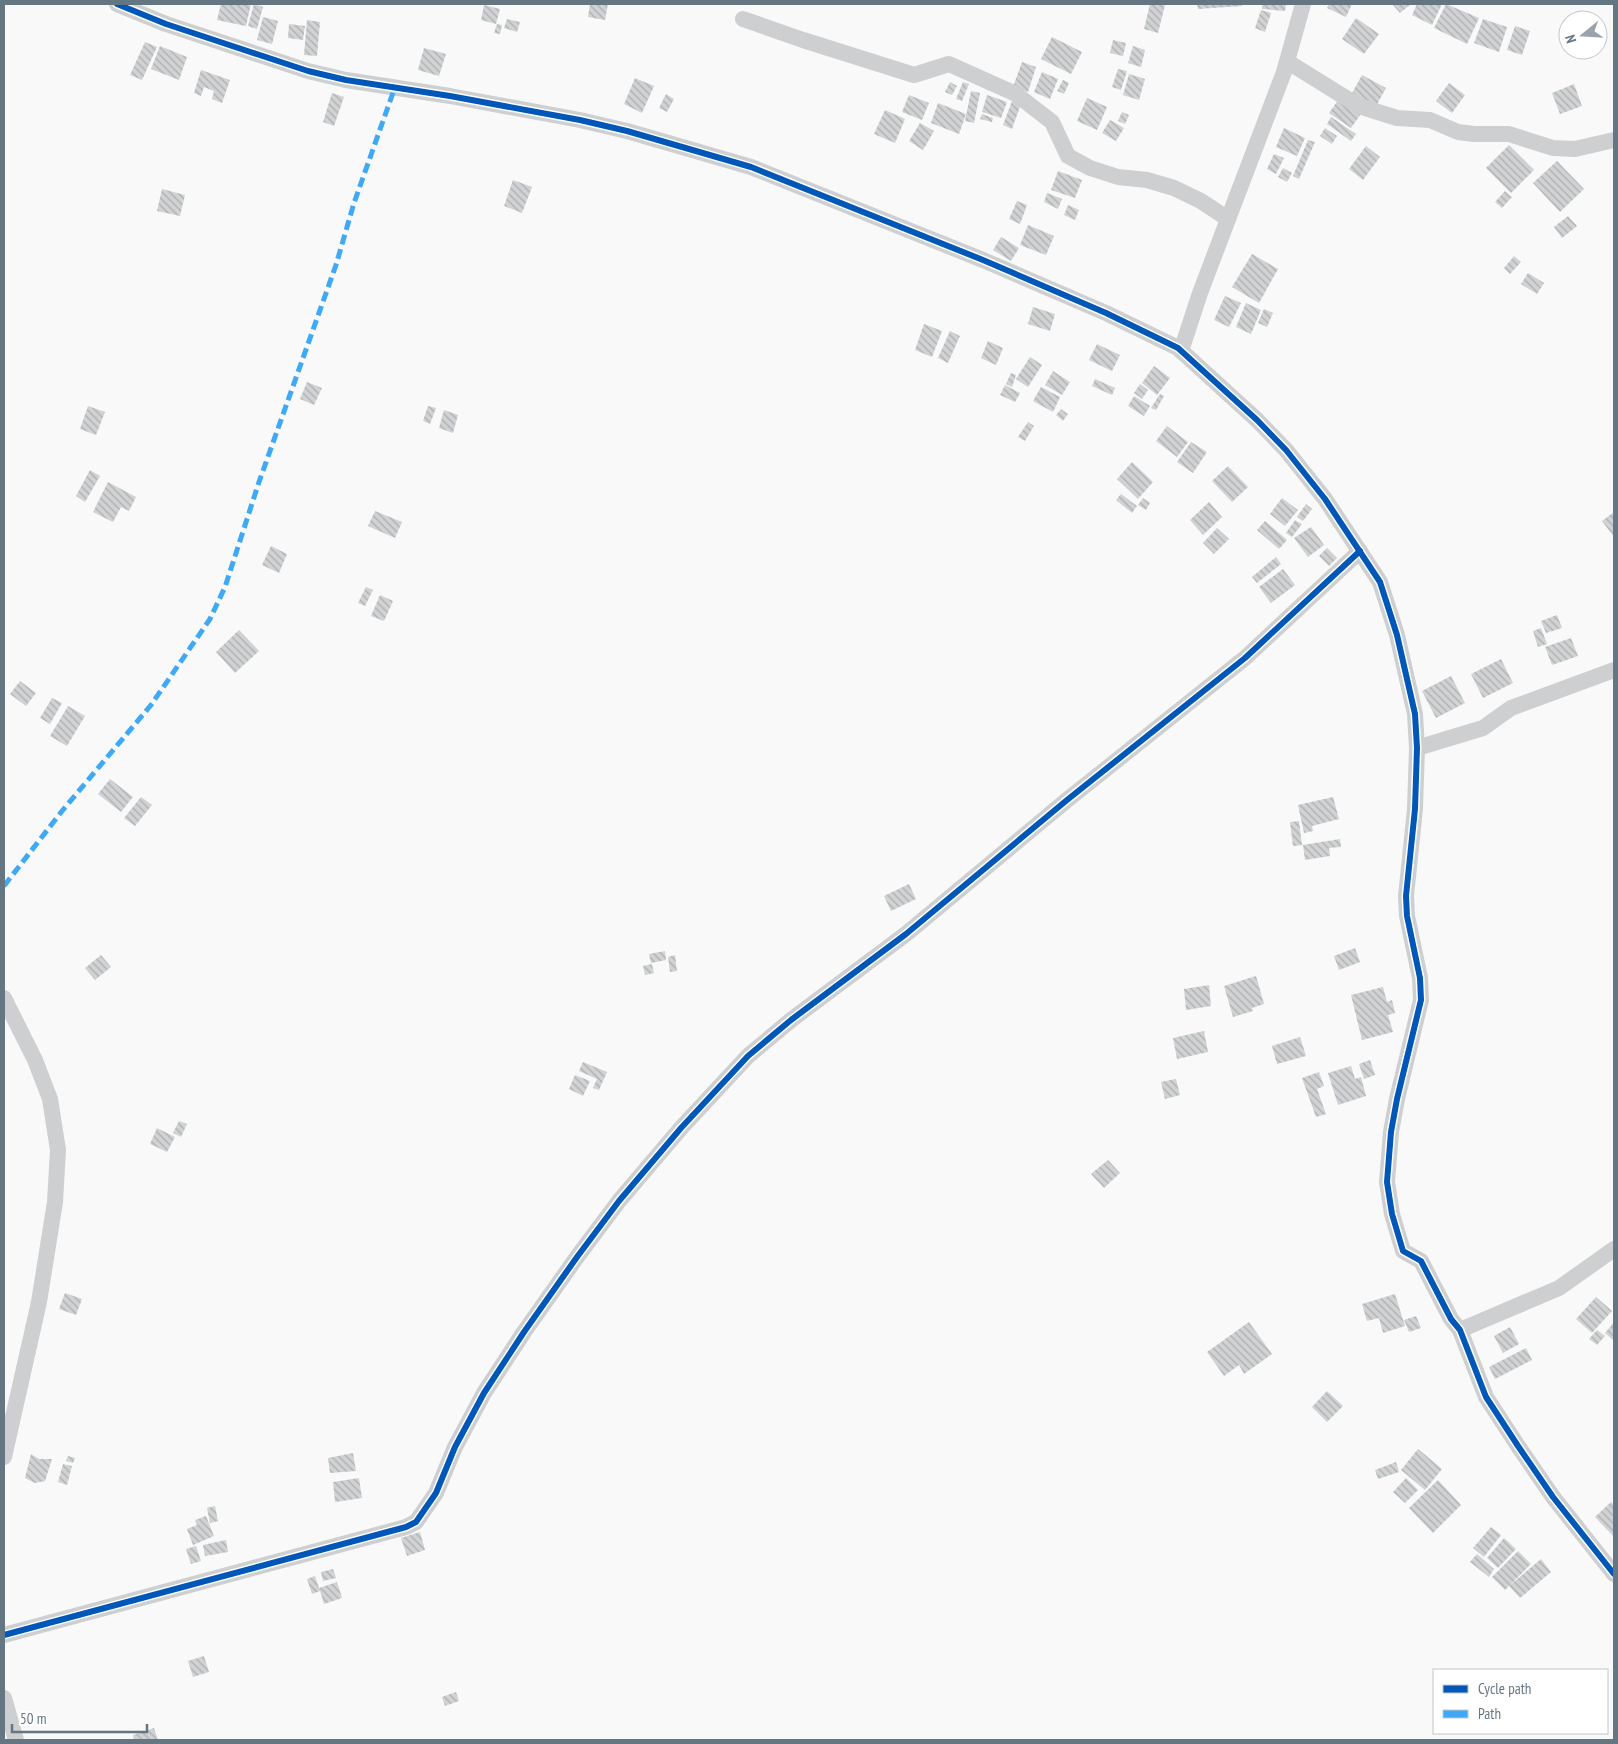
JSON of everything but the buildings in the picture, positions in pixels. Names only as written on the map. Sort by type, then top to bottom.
[{"type":"street","points":[[117,4],[166,24],[308,71],[346,80],[450,96],[580,120],[751,167],[983,260],[1106,313],[1179,349],[1286,450],[1325,499],[1380,582],[1397,635],[1415,714],[1417,748],[1415,809],[1406,896],[1407,916],[1420,978],[1421,1000],[1391,1132],[1387,1182],[1392,1214],[1403,1251],[1421,1261],[1451,1319],[1460,1330],[1486,1397],[1553,1497],[1614,1574]]},
{"type":"street","points":[[1179,349],[1288,62],[1303,4]]},
{"type":"street","points":[[743,19],[803,40],[914,74],[949,64],[1016,94],[1052,122],[1068,156],[1090,168],[1118,177],[1147,180],[1174,188],[1201,201],[1228,219]]},
{"type":"street","points":[[1288,62],[1359,106],[1397,118],[1430,120],[1458,132],[1509,134],[1553,148],[1575,149],[1614,140]]},
{"type":"street","points":[[4,1635],[406,1527],[416,1522],[436,1493],[455,1447],[484,1393],[524,1332],[619,1201],[748,1056],[790,1020],[906,934],[1067,800],[1245,658],[1360,551]]},
{"type":"street","points":[[1417,748],[1483,728],[1511,708],[1614,670]]},
{"type":"street","points":[[4,998],[35,1060],[50,1099],[58,1150],[55,1202],[39,1302],[5,1446]]},
{"type":"street","points":[[1460,1330],[1559,1288],[1614,1249]]},
{"type":"street","points":[[4,1698],[16,1740]]},
{"type":"marked path","points":[[4,886],[62,811],[151,705],[210,619],[225,587],[259,482],[336,265],[354,203],[395,87]]},
{"type":"cycle path","points":[[117,4],[166,24],[308,71],[346,80],[450,96],[580,120],[627,131],[751,167],[983,260],[1106,313],[1178,348],[1257,420],[1286,450],[1325,499],[1380,582],[1397,635],[1415,714],[1417,748],[1415,809],[1406,896],[1407,916],[1420,978],[1421,1000],[1391,1132],[1387,1182],[1392,1214],[1403,1251],[1421,1261],[1451,1319],[1460,1330],[1486,1397],[1553,1497],[1614,1574]]},
{"type":"cycle path","points":[[4,1635],[406,1527],[416,1522],[436,1493],[455,1447],[484,1393],[577,1257],[619,1201],[681,1128],[748,1056],[791,1020],[906,934],[1067,800],[1245,658],[1360,551]]}]
